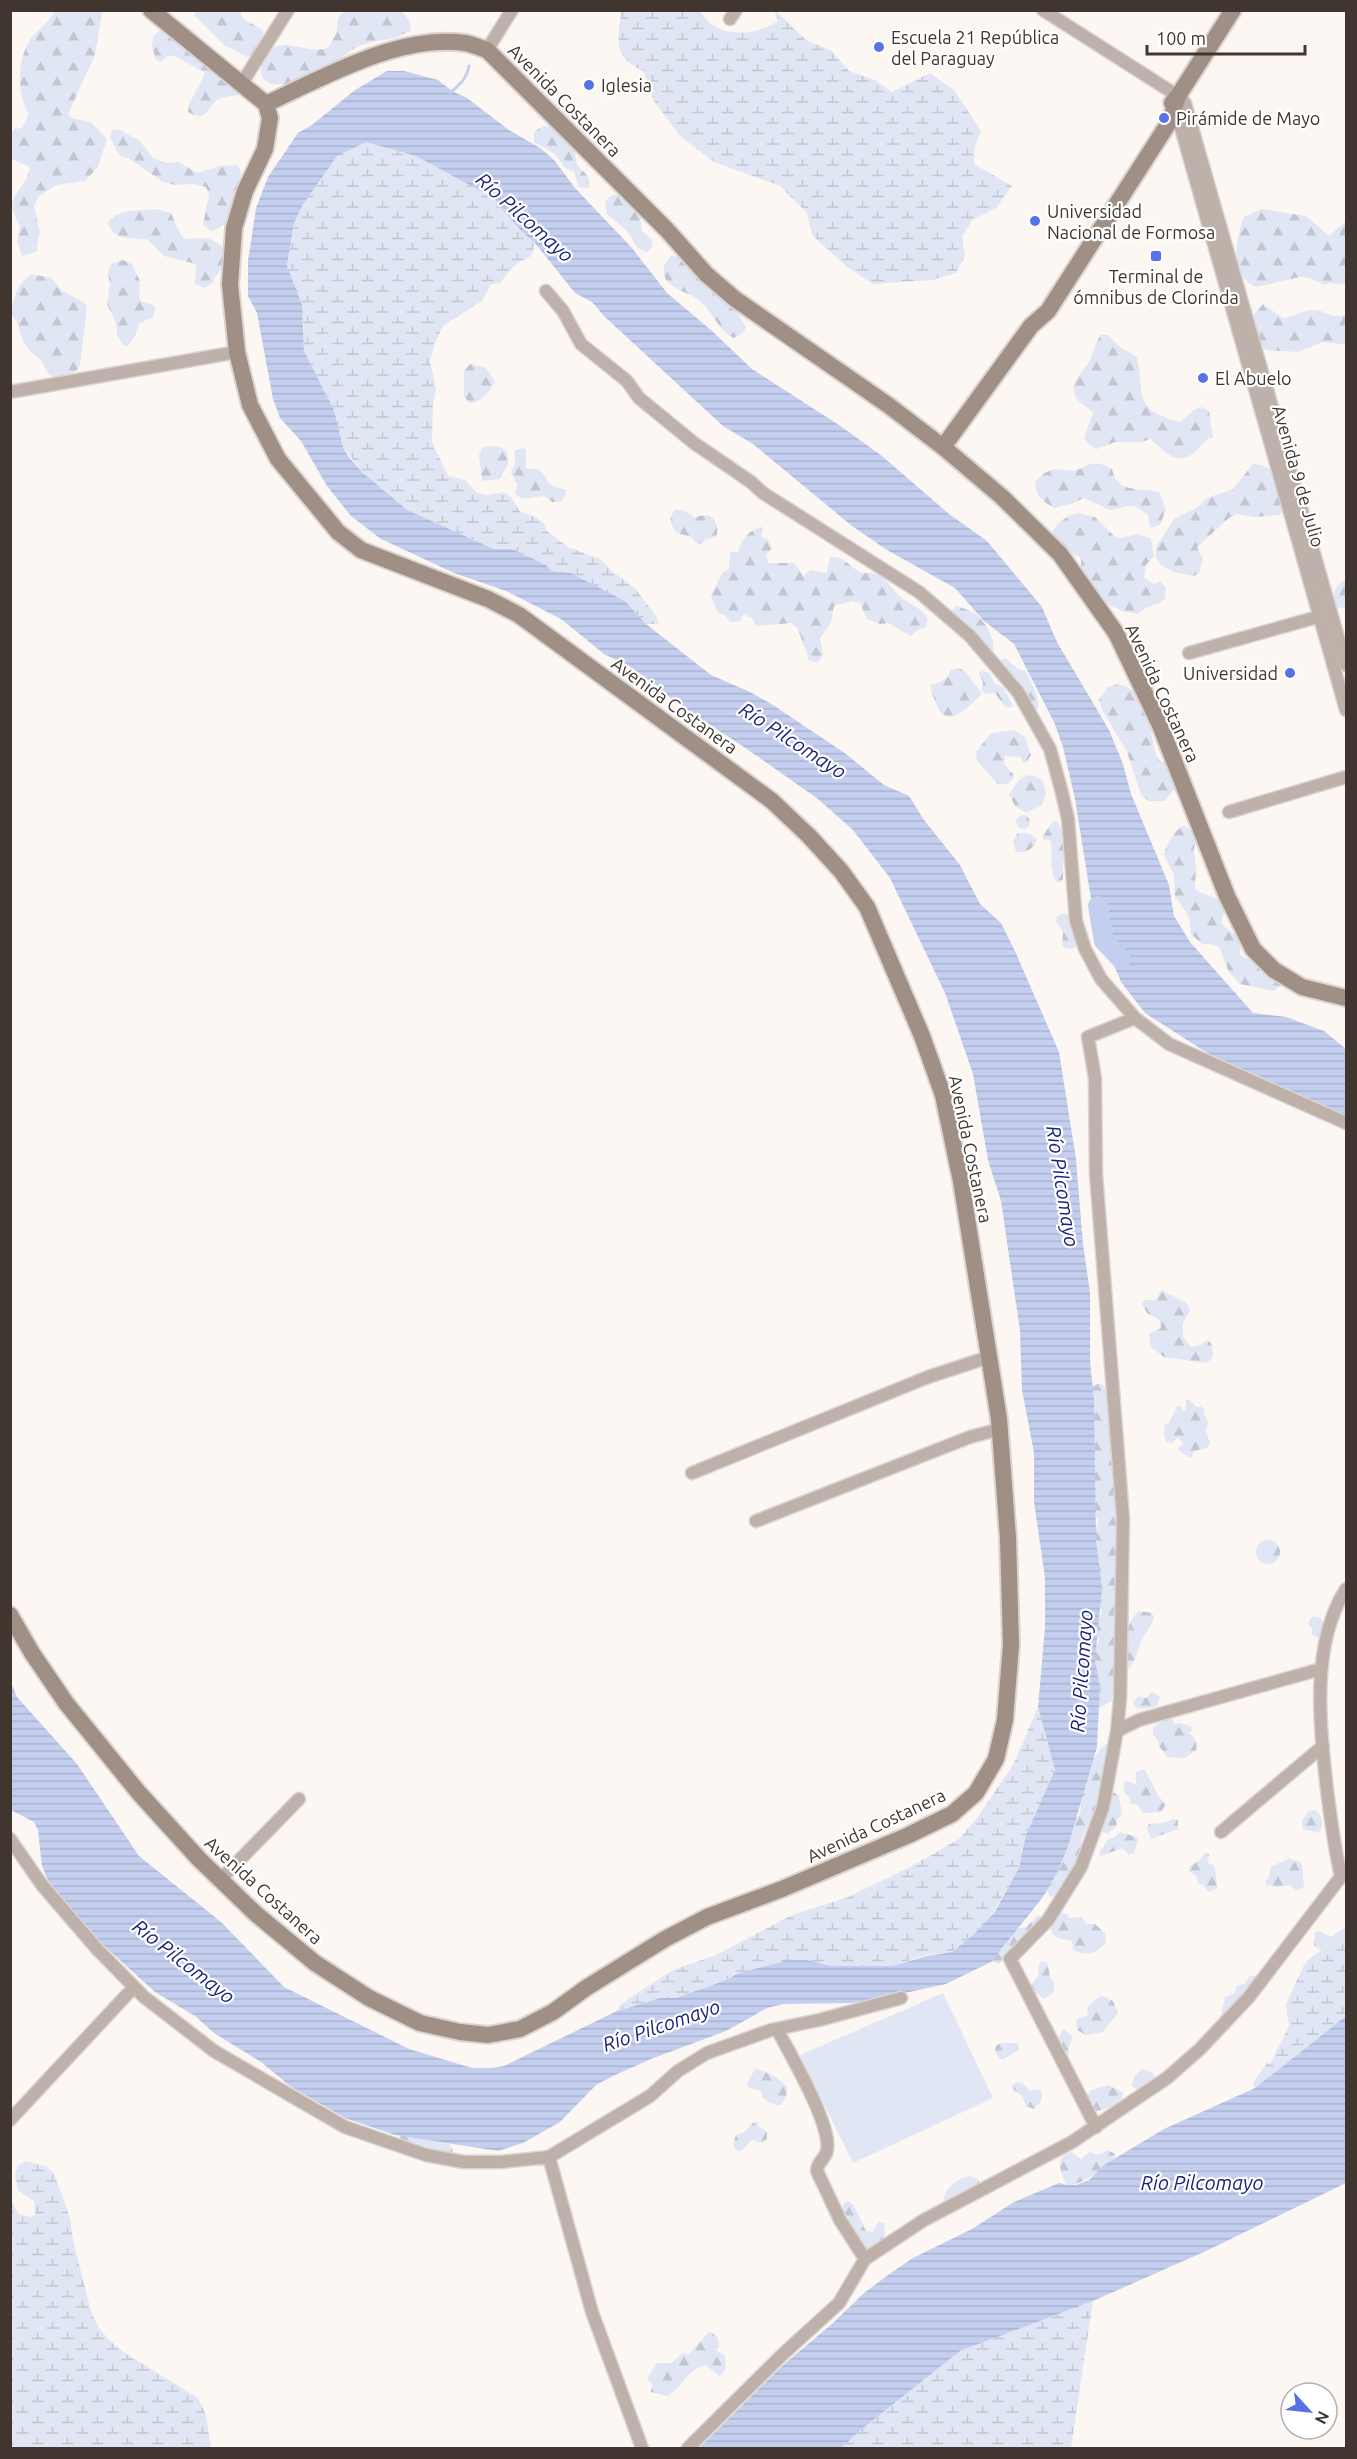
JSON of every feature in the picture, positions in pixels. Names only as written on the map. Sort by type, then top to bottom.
[{"type":"street","points":[[151,10],[266,104]]},
{"type":"street","points":[[242,83],[288,10]]},
{"type":"street","points":[[487,50],[512,10]]},
{"type":"street","points":[[1042,10],[1178,96]]},
{"type":"street","points":[[942,447],[1031,326],[1048,311],[1170,121],[1178,96],[1233,10]]},
{"type":"street","name":"Avenida Costanera","points":[[10,1615],[32,1653],[66,1703],[139,1792],[220,1880],[256,1914],[315,1962],[369,1998],[420,2023],[460,2032],[488,2035],[520,2028],[553,2012],[586,1988],[665,1939],[707,1917],[782,1889],[909,1835],[952,1814],[976,1793],[996,1759],[1005,1720],[1011,1645],[1008,1538],[1000,1429],[962,1181],[943,1095],[922,1036],[867,907],[841,871],[772,801],[519,615],[488,599],[362,549],[338,532],[278,459],[249,405],[237,352],[230,285],[234,228],[245,191],[265,149],[270,118],[266,104],[334,72],[384,51],[428,44],[466,43],[487,50],[667,230],[706,274],[735,299],[888,405],[1002,498],[1060,554],[1116,633],[1160,725],[1227,897],[1253,949],[1274,970],[1302,987],[1347,998]]},
{"type":"street","name":"Avenida 9 de Julio","points":[[1178,96],[1185,104],[1321,616],[1344,690],[1347,710]]},
{"type":"street","points":[[546,291],[563,311],[581,344],[627,381],[639,398],[694,443],[751,482],[763,493],[919,592],[970,636],[1018,692],[1050,748],[1053,759],[1068,819],[1076,921],[1085,950],[1101,979],[1135,1018],[1169,1044],[1347,1123]]},
{"type":"street","points":[[10,392],[237,352]]},
{"type":"street","name":"Avenida 9 de Julio","points":[[1255,364],[1347,665]]},
{"type":"street","points":[[1189,653],[1321,616]]},
{"type":"street","points":[[1229,812],[1347,777]]},
{"type":"street","points":[[1096,2127],[1010,1959],[1047,1920],[1081,1867],[1103,1807],[1117,1731],[1120,1699],[1123,1518],[1096,1174],[1095,1078],[1088,1037],[1135,1018]]},
{"type":"street","points":[[692,1473],[928,1377],[989,1357]]},
{"type":"street","points":[[756,1521],[970,1437],[1000,1429]]},
{"type":"street","points":[[688,2448],[838,2303],[865,2259],[924,2220],[1096,2127],[1167,2078],[1200,2049],[1249,1997],[1344,1873],[1335,1852],[1319,1710],[1321,1669],[1337,1604],[1347,1589]]},
{"type":"street","points":[[1117,1731],[1139,1720],[1321,1669]]},
{"type":"street","points":[[1221,1832],[1323,1746]]},
{"type":"street","points":[[220,1880],[299,1799]]},
{"type":"street","points":[[10,1839],[42,1885],[97,1949],[134,1987],[214,2051],[345,2127],[426,2155],[464,2162],[501,2162],[549,2157],[650,2097],[678,2071],[707,2054],[777,2029],[901,1998]]},
{"type":"street","points":[[10,2120],[134,1987]]},
{"type":"street","points":[[777,2029],[813,2099],[826,2137],[827,2150],[817,2164],[818,2170],[840,2220],[865,2259]]},
{"type":"street","points":[[549,2157],[592,2312],[642,2448]]},
{"type":"green space","points":[[55,10],[101,10],[95,55],[68,114],[71,118],[91,122],[107,139],[98,167],[85,181],[56,185],[39,196],[34,206],[40,232],[36,252],[22,256],[17,241],[20,225],[12,208],[13,201],[30,167],[11,159],[11,134],[14,129],[22,128],[29,114],[20,86],[24,53],[33,36]]},
{"type":"green space","points":[[350,10],[402,11],[409,20],[411,31],[395,38],[355,48],[331,67],[296,82],[273,84],[265,80],[261,72],[261,65],[272,48],[286,45],[313,49],[328,48],[336,34],[339,17]]},
{"type":"green space","points":[[197,11],[241,11],[242,18],[263,30],[264,39],[256,54],[247,57],[224,45],[194,15]]},
{"type":"green space","points":[[621,11],[700,11],[717,28],[740,33],[772,25],[778,21],[774,11],[776,11],[806,40],[832,51],[849,71],[875,80],[892,92],[930,73],[954,90],[981,131],[975,146],[974,164],[1012,186],[996,208],[972,220],[962,237],[965,256],[956,273],[933,280],[873,284],[846,266],[812,235],[807,213],[780,186],[714,162],[680,136],[654,101],[643,71],[626,59],[619,47]]},
{"type":"green space","points":[[164,26],[241,90],[237,95],[217,100],[206,114],[199,116],[188,112],[189,104],[204,72],[174,56],[168,56],[161,62],[156,60],[152,47],[153,37]]},
{"type":"green space","points":[[543,126],[558,129],[574,147],[577,165],[589,178],[588,188],[579,187],[574,172],[565,168],[555,154],[534,142],[534,132]]},
{"type":"green space","points":[[118,129],[140,141],[153,158],[167,163],[178,162],[198,173],[219,166],[237,165],[241,172],[236,202],[227,222],[212,231],[203,225],[209,194],[206,187],[163,182],[130,159],[119,155],[110,137],[112,130]]},
{"type":"green space","points":[[366,141],[416,156],[485,192],[535,243],[531,256],[514,266],[500,283],[491,284],[482,301],[443,326],[435,343],[430,361],[436,389],[432,442],[448,476],[465,480],[477,493],[486,495],[504,492],[511,497],[520,512],[543,522],[547,531],[568,547],[600,559],[634,587],[656,616],[659,624],[646,624],[625,601],[571,573],[552,571],[546,565],[512,549],[494,549],[408,511],[389,498],[365,475],[343,447],[334,410],[304,351],[303,316],[287,266],[294,223],[302,206],[337,156]]},
{"type":"green space","points":[[620,194],[640,214],[642,231],[651,239],[653,246],[647,253],[639,249],[627,231],[607,214],[605,202],[610,196]]},
{"type":"green space","points":[[156,209],[171,213],[184,239],[208,238],[221,245],[224,263],[214,278],[214,282],[205,288],[195,284],[196,264],[164,256],[148,240],[119,236],[114,233],[108,223],[124,212]]},
{"type":"green space","points":[[1262,209],[1306,216],[1329,236],[1346,221],[1346,285],[1330,283],[1324,285],[1310,278],[1300,277],[1257,287],[1248,282],[1238,266],[1238,235],[1244,217]]},
{"type":"green space","points":[[671,256],[685,257],[690,261],[708,289],[733,307],[746,327],[743,333],[734,338],[729,335],[702,303],[667,281],[664,266]]},
{"type":"green space","points":[[123,260],[132,264],[140,281],[139,298],[142,302],[154,305],[156,309],[152,318],[139,323],[135,336],[128,346],[124,346],[117,336],[116,323],[107,304],[110,284],[108,273],[112,263]]},
{"type":"green space","points":[[31,274],[52,278],[61,290],[85,303],[87,308],[80,365],[63,380],[49,375],[41,360],[29,350],[11,314],[13,302],[22,282]]},
{"type":"green space","points":[[1263,304],[1283,318],[1311,310],[1335,316],[1346,315],[1346,345],[1323,342],[1297,352],[1266,350],[1258,343],[1251,318]]},
{"type":"green space","points":[[1101,335],[1108,335],[1121,348],[1136,356],[1141,389],[1150,409],[1166,418],[1180,422],[1194,410],[1202,407],[1209,411],[1213,437],[1195,452],[1182,458],[1171,456],[1150,439],[1142,442],[1115,442],[1097,449],[1090,445],[1084,438],[1093,413],[1077,399],[1074,387]]},
{"type":"green space","points":[[470,364],[486,368],[495,382],[482,399],[469,403],[464,396],[464,371]]},
{"type":"green space","points":[[500,447],[507,452],[508,464],[500,479],[482,481],[479,455],[482,448]]},
{"type":"green space","points":[[526,449],[526,468],[541,471],[549,484],[565,490],[566,495],[561,502],[552,502],[545,496],[522,498],[515,493],[517,484],[511,473],[515,464],[514,451]]},
{"type":"green space","points":[[1089,464],[1101,464],[1112,469],[1119,483],[1125,486],[1159,492],[1166,509],[1160,525],[1150,528],[1148,515],[1133,506],[1110,510],[1084,498],[1054,508],[1038,495],[1035,482],[1043,474],[1056,469],[1080,469]]},
{"type":"green space","points":[[1253,464],[1262,465],[1276,472],[1289,504],[1279,515],[1254,517],[1237,514],[1229,518],[1197,547],[1203,559],[1199,573],[1194,576],[1173,572],[1161,565],[1156,558],[1156,547],[1174,519],[1198,507],[1206,498],[1232,490]]},
{"type":"green space","points":[[675,510],[683,510],[694,517],[705,515],[712,517],[717,525],[716,537],[700,544],[691,537],[677,533],[671,522],[671,516]]},
{"type":"green space","points":[[1078,513],[1095,517],[1115,537],[1121,538],[1137,534],[1151,539],[1154,556],[1146,565],[1144,578],[1154,584],[1160,581],[1166,588],[1165,599],[1138,614],[1122,611],[1097,599],[1081,574],[1081,558],[1060,545],[1052,532],[1063,520]]},
{"type":"green space","points":[[763,527],[761,536],[768,540],[772,548],[766,555],[768,563],[794,563],[804,576],[810,570],[827,573],[830,557],[842,559],[858,571],[876,574],[884,579],[899,596],[923,612],[928,619],[926,627],[911,636],[888,623],[880,624],[867,619],[860,603],[852,601],[834,606],[831,623],[820,638],[823,655],[818,663],[809,660],[798,629],[791,623],[756,626],[752,618],[744,614],[739,622],[730,622],[725,615],[717,612],[711,596],[722,573],[729,569],[730,552],[738,552],[747,535]]},
{"type":"green space","points":[[1346,580],[1346,608],[1333,607],[1335,591]]},
{"type":"green space","points":[[956,606],[972,612],[982,621],[992,638],[992,654],[954,615],[953,611]]},
{"type":"green space","points":[[1005,658],[1018,669],[1026,671],[1037,697],[1036,712],[1032,713],[999,668],[1001,660]]},
{"type":"green space","points":[[959,668],[966,672],[982,694],[958,714],[946,716],[940,712],[931,685],[943,680],[951,670]]},
{"type":"green space","points":[[981,671],[989,672],[995,684],[1003,687],[1013,706],[1005,707],[995,693],[985,694],[979,674]]},
{"type":"green space","points":[[1118,684],[1139,696],[1145,705],[1158,759],[1171,768],[1178,784],[1165,801],[1149,801],[1141,795],[1127,752],[1102,710],[1099,700],[1108,687]]},
{"type":"green space","points":[[1014,730],[1025,737],[1031,755],[1026,763],[1021,757],[1005,756],[1004,764],[1014,778],[1008,784],[998,784],[977,761],[976,752],[991,733]]},
{"type":"green space","points":[[1027,775],[1035,776],[1043,781],[1046,793],[1042,805],[1026,813],[1015,806],[1009,794],[1019,780]]},
{"type":"green space","points":[[1023,815],[1028,817],[1030,822],[1028,827],[1023,829],[1018,827],[1016,822],[1018,817]]},
{"type":"green space","points":[[1057,821],[1062,833],[1063,849],[1063,879],[1060,882],[1056,882],[1053,873],[1051,842],[1048,839],[1043,840],[1052,822]]},
{"type":"green space","points":[[1184,825],[1196,834],[1195,889],[1223,902],[1224,913],[1221,923],[1238,938],[1240,955],[1248,959],[1253,958],[1258,963],[1261,972],[1265,972],[1284,984],[1273,991],[1240,984],[1229,972],[1219,947],[1202,944],[1191,934],[1189,917],[1175,899],[1174,875],[1164,855],[1171,838]]},
{"type":"green space","points":[[1018,833],[1030,834],[1037,839],[1032,848],[1016,852],[1013,840]]},
{"type":"green space","points":[[1065,913],[1072,917],[1079,944],[1072,949],[1064,948],[1062,945],[1063,932],[1056,921],[1057,916]]},
{"type":"green space","points":[[1161,1290],[1187,1303],[1190,1311],[1183,1323],[1183,1337],[1191,1347],[1208,1340],[1212,1346],[1212,1359],[1206,1363],[1164,1357],[1151,1347],[1149,1334],[1161,1328],[1160,1321],[1147,1313],[1142,1304],[1145,1300],[1156,1300]]},
{"type":"green space","points":[[1099,1383],[1109,1389],[1108,1412],[1111,1415],[1115,1480],[1113,1487],[1119,1497],[1116,1520],[1119,1525],[1114,1684],[1111,1701],[1098,1709],[1093,1652],[1099,1642],[1096,1626],[1102,1612],[1097,1601],[1094,1533],[1099,1520],[1092,1512],[1092,1387]]},
{"type":"green space","points":[[1186,1400],[1204,1409],[1208,1422],[1206,1431],[1210,1443],[1208,1447],[1195,1451],[1190,1458],[1179,1451],[1179,1446],[1183,1445],[1182,1441],[1178,1438],[1171,1443],[1166,1442],[1164,1434],[1165,1424],[1169,1423],[1177,1406],[1182,1407],[1183,1411],[1186,1409]]},
{"type":"green space","points":[[1268,1540],[1273,1541],[1279,1547],[1279,1557],[1273,1563],[1268,1564],[1263,1563],[1257,1557],[1256,1552],[1257,1547],[1263,1541]]},
{"type":"green space","points":[[1139,1611],[1152,1613],[1154,1618],[1132,1665],[1130,1668],[1125,1668],[1128,1630],[1134,1616]]},
{"type":"green space","points":[[1314,1616],[1321,1618],[1324,1624],[1339,1616],[1335,1628],[1320,1650],[1317,1646],[1320,1639],[1312,1635],[1312,1628],[1308,1624]]},
{"type":"green space","points":[[1152,1692],[1160,1697],[1157,1706],[1143,1709],[1135,1707],[1133,1703],[1138,1696],[1146,1698]]},
{"type":"green space","points":[[1038,1707],[1055,1770],[1026,1835],[1019,1868],[988,1921],[952,1952],[925,1955],[892,1966],[833,1966],[823,1963],[734,1974],[729,1979],[676,1998],[660,1998],[617,2011],[620,2005],[628,1999],[673,1970],[716,1955],[792,1915],[848,1897],[910,1867],[959,1839],[977,1818],[1013,1765]]},
{"type":"green space","points":[[1168,1718],[1172,1719],[1174,1724],[1191,1726],[1192,1731],[1189,1733],[1197,1746],[1196,1751],[1184,1758],[1167,1757],[1153,1735],[1153,1727]]},
{"type":"green space","points":[[1108,1743],[1110,1744],[1104,1779],[1100,1785],[1093,1815],[1081,1840],[1083,1850],[1069,1880],[1051,1898],[1047,1891],[1047,1883],[1074,1816],[1079,1816],[1081,1807],[1079,1792],[1082,1780],[1094,1758]]},
{"type":"green space","points":[[1145,1770],[1159,1797],[1166,1804],[1161,1812],[1143,1813],[1138,1805],[1130,1803],[1130,1798],[1124,1792],[1124,1783],[1128,1781],[1136,1785],[1136,1772]]},
{"type":"green space","points":[[1111,1791],[1119,1796],[1122,1814],[1116,1821],[1117,1825],[1108,1834],[1099,1831]]},
{"type":"green space","points":[[1315,1810],[1322,1820],[1319,1833],[1303,1829],[1302,1820],[1309,1811]]},
{"type":"green space","points":[[1178,1820],[1178,1829],[1151,1839],[1147,1828],[1149,1824]]},
{"type":"green space","points":[[1120,1832],[1136,1837],[1138,1840],[1134,1853],[1129,1855],[1123,1848],[1101,1856],[1099,1853],[1109,1838],[1114,1838]]},
{"type":"green space","points":[[1205,1853],[1209,1854],[1208,1864],[1215,1867],[1217,1888],[1209,1892],[1189,1871],[1190,1866],[1200,1860]]},
{"type":"green space","points":[[1289,1858],[1302,1863],[1304,1888],[1296,1890],[1290,1885],[1277,1887],[1266,1885],[1265,1881],[1269,1878],[1271,1867]]},
{"type":"green space","points":[[1059,1912],[1067,1914],[1069,1918],[1082,1917],[1086,1924],[1095,1924],[1105,1933],[1106,1942],[1091,1953],[1073,1950],[1072,1941],[1059,1938],[1051,1931],[1050,1922]]},
{"type":"green space","points":[[1038,1915],[1046,1919],[999,1964],[990,1961],[1003,1948],[1014,1929],[1026,1927]]},
{"type":"green space","points":[[1346,1927],[1346,1946],[1322,1951],[1314,1946],[1315,1932],[1319,1931],[1331,1937]]},
{"type":"green space","points":[[1346,1933],[1346,2016],[1255,2088],[1253,2083],[1267,2063],[1270,2064],[1289,2026],[1286,2004],[1304,1965],[1310,1958],[1341,1939]]},
{"type":"green space","points":[[1042,1961],[1048,1964],[1050,1978],[1054,1982],[1054,1992],[1044,1999],[1030,1986],[1038,1976],[1039,1964]]},
{"type":"green space","points":[[1273,1962],[1220,2020],[1225,1997],[1235,1993],[1236,1986],[1244,1984],[1250,1976],[1258,1976]]},
{"type":"green space","points":[[943,1993],[993,2098],[853,2163],[800,2055]]},
{"type":"green space","points":[[1101,1995],[1113,2001],[1118,2013],[1103,2032],[1086,2035],[1077,2030],[1076,2021],[1087,2016],[1088,2006]]},
{"type":"green space","points":[[1064,2029],[1073,2037],[1069,2047],[1068,2061],[1058,2041]]},
{"type":"green space","points":[[1000,2043],[1018,2043],[1019,2050],[1004,2059],[999,2059],[995,2051],[996,2046]]},
{"type":"green space","points":[[755,2069],[772,2075],[787,2087],[786,2097],[781,2105],[768,2102],[762,2097],[762,2092],[749,2087],[747,2084]]},
{"type":"green space","points":[[1143,2069],[1152,2072],[1157,2078],[1162,2075],[1140,2091],[1131,2086],[1136,2074]]},
{"type":"green space","points":[[1018,2082],[1026,2086],[1029,2091],[1038,2089],[1042,2092],[1041,2101],[1034,2109],[1026,2106],[1023,2097],[1014,2090],[1012,2085]]},
{"type":"green space","points":[[1108,2085],[1124,2093],[1119,2105],[1095,2112],[1087,2107],[1084,2099],[1092,2090]]},
{"type":"green space","points":[[754,2122],[757,2122],[767,2132],[767,2139],[762,2143],[752,2140],[741,2151],[737,2151],[734,2140],[737,2134],[743,2133]]},
{"type":"green space","points":[[400,2135],[450,2144],[453,2150],[448,2157],[399,2142]]},
{"type":"green space","points":[[1108,2150],[1115,2154],[1114,2160],[1081,2182],[1067,2185],[1060,2166],[1064,2155],[1071,2152],[1081,2159],[1090,2152],[1098,2155]]},
{"type":"green space","points":[[26,2161],[45,2166],[54,2173],[70,2218],[73,2240],[91,2312],[99,2328],[125,2353],[198,2398],[206,2415],[211,2448],[11,2448],[11,2200],[19,2214],[31,2217],[35,2215],[34,2201],[18,2190],[15,2176],[17,2166]]},
{"type":"green space","points":[[969,2176],[978,2179],[981,2186],[944,2204],[947,2190]]},
{"type":"green space","points":[[847,2201],[853,2204],[866,2231],[873,2232],[878,2222],[884,2223],[885,2241],[872,2251],[862,2245],[854,2230],[850,2228],[848,2217],[842,2210],[843,2204]]},
{"type":"green space","points":[[1093,2301],[1071,2448],[841,2448],[960,2351]]},
{"type":"green space","points":[[710,2331],[718,2338],[719,2347],[716,2350],[725,2356],[725,2367],[722,2374],[719,2376],[706,2365],[699,2367],[689,2375],[668,2396],[651,2392],[652,2384],[647,2379],[657,2363],[671,2363],[683,2353],[689,2354]]},
{"type":"water","points":[[387,71],[404,71],[438,80],[452,91],[467,98],[509,130],[540,148],[554,160],[575,188],[632,248],[667,293],[752,369],[839,425],[882,456],[949,514],[987,541],[1042,607],[1057,642],[1109,730],[1123,764],[1131,794],[1169,885],[1174,916],[1190,942],[1253,1013],[1286,1017],[1324,1031],[1346,1049],[1346,1116],[1215,1058],[1145,1013],[1121,982],[1104,941],[1103,931],[1092,905],[1075,799],[1063,747],[1054,722],[1014,644],[984,621],[955,588],[887,550],[852,526],[753,444],[723,426],[605,317],[592,302],[575,293],[535,243],[521,231],[492,197],[416,156],[366,142],[337,156],[302,206],[294,223],[287,266],[302,305],[304,351],[334,410],[343,447],[348,456],[363,473],[407,510],[494,549],[512,549],[546,565],[552,571],[571,573],[625,601],[646,624],[711,675],[773,705],[846,754],[884,785],[909,796],[924,820],[960,865],[980,904],[1001,923],[1059,1052],[1076,1159],[1083,1244],[1090,1292],[1096,1541],[1102,1587],[1095,1661],[1100,1686],[1097,1747],[1068,1846],[1057,1873],[1043,1897],[991,1962],[946,1984],[851,2003],[784,2004],[767,2008],[726,2031],[651,2059],[596,2085],[560,2122],[523,2143],[498,2151],[395,2135],[345,2118],[290,2086],[261,2062],[214,2033],[195,2016],[155,1992],[79,1923],[49,1883],[42,1866],[38,1830],[34,1822],[11,1810],[10,1680],[17,1697],[77,1764],[139,1856],[221,1922],[284,1987],[409,2049],[472,2068],[492,2068],[504,2066],[617,2011],[660,1998],[676,1998],[729,1979],[736,1974],[789,1960],[806,1960],[833,1966],[892,1966],[952,1952],[975,1933],[994,1913],[1019,1868],[1026,1835],[1055,1770],[1038,1707],[1045,1627],[1045,1578],[1034,1502],[1034,1453],[1022,1390],[1020,1331],[1001,1201],[988,1160],[973,1074],[945,993],[890,878],[853,830],[818,799],[675,702],[655,684],[629,666],[604,654],[561,619],[506,591],[454,573],[381,539],[351,516],[327,486],[301,441],[280,418],[273,399],[257,313],[248,296],[248,261],[256,208],[268,177],[298,133],[312,125],[355,90]]},
{"type":"water","name":"Río Pilcomayo","points":[[1346,2016],[1346,2183],[1206,2251],[1093,2301],[960,2351],[841,2448],[699,2448],[782,2366],[864,2293],[913,2258],[972,2229],[1014,2202],[1059,2183],[1076,2185],[1089,2180],[1104,2165],[1164,2129],[1255,2088]]},
{"type":"waterway","points":[[450,93],[460,84],[469,66]]},
{"type":"waterway","name":"Río Pilcomayo","points":[[1098,906],[1104,941],[1121,959]]},
{"type":"place","name":"Escuela 21 República del Paraguay","points":[[879,47]]},
{"type":"place","name":"Iglesia","points":[[589,85]]},
{"type":"place","name":"Pirámide de Mayo","points":[[1164,118]]},
{"type":"place","name":"Universidad Nacional de Formosa","points":[[1035,221]]},
{"type":"place","name":"Terminal de ómnibus de Clorinda","points":[[1156,256]]},
{"type":"place","name":"El Abuelo","points":[[1203,378]]},
{"type":"place","name":"Universidad","points":[[1290,673]]}]
